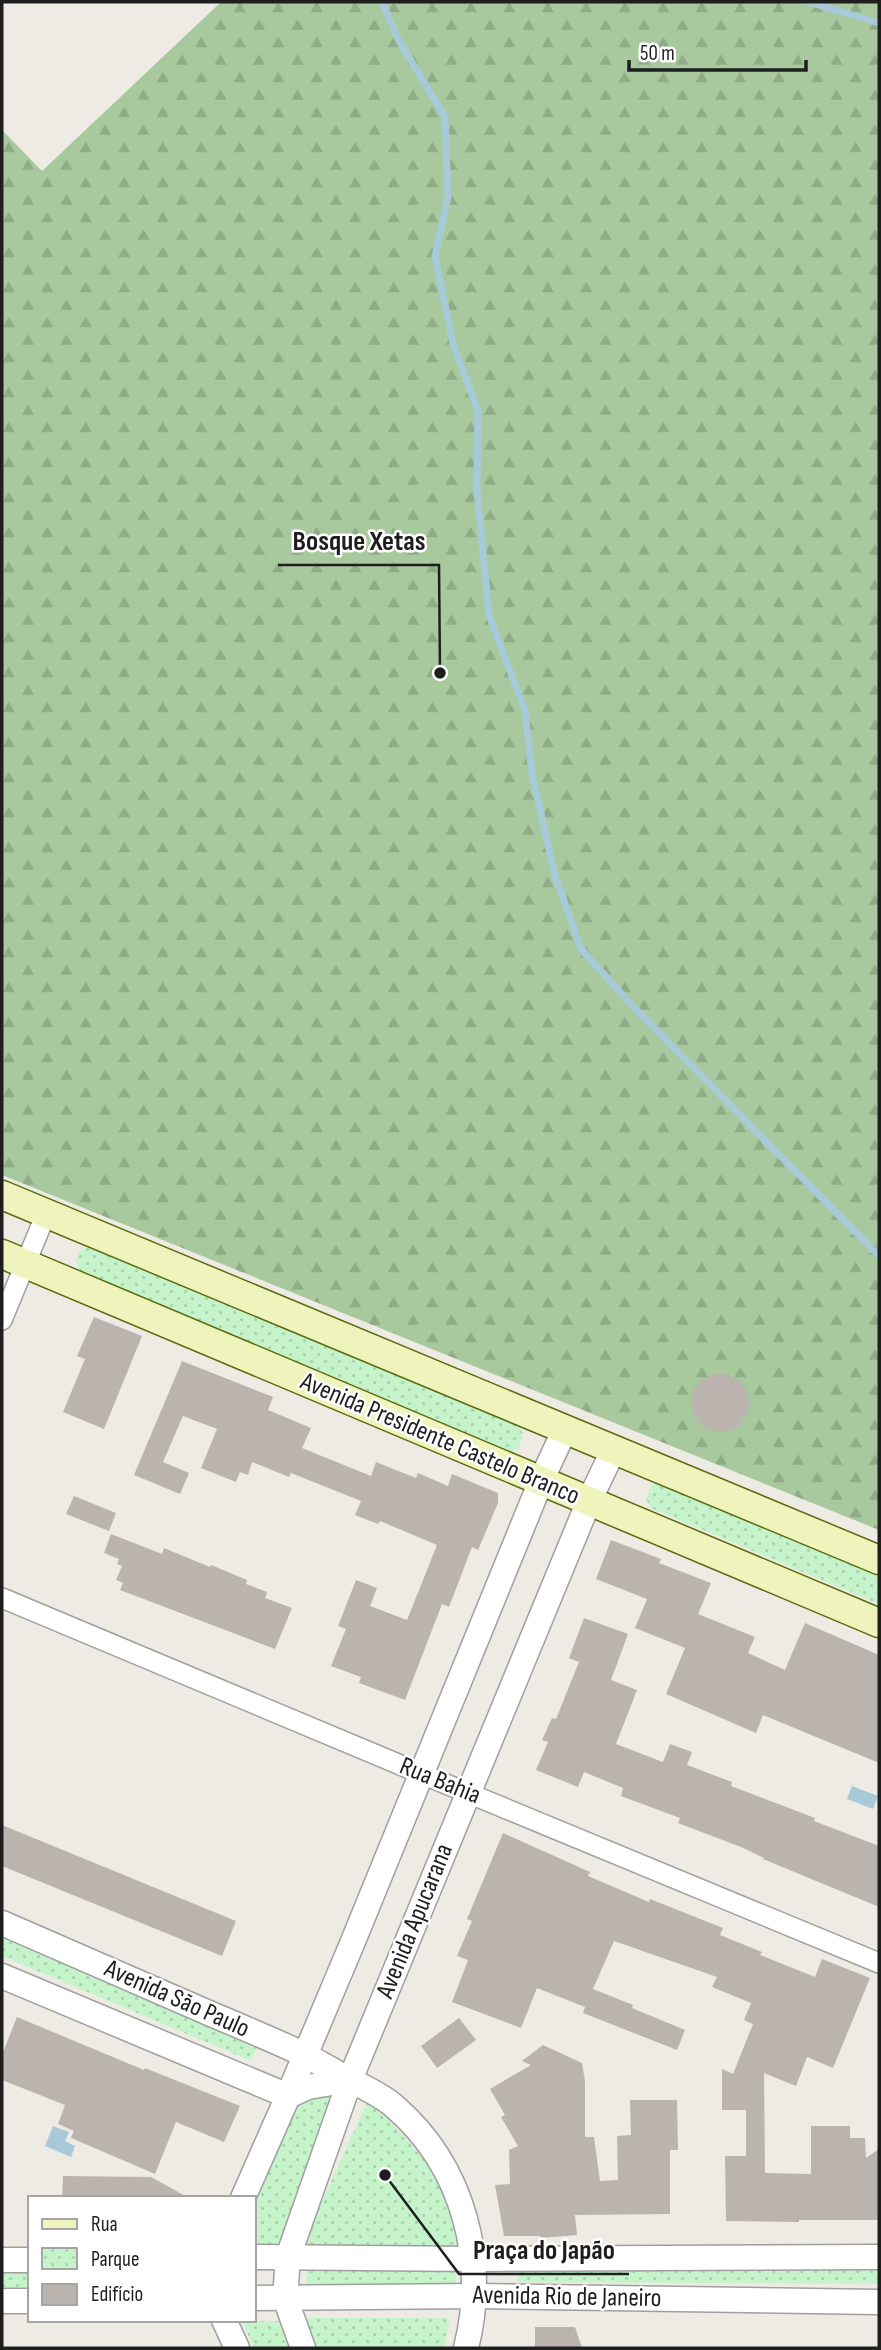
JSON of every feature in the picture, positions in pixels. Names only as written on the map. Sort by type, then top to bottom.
[{"type":"main road","points":[[2,1195],[879,1560]]},
{"type":"main road","name":"Avenida Presidente Castelo Branco","points":[[14,1259],[879,1623]]},
{"type":"street","points":[[2,1320],[14,1259],[46,1214]]},
{"type":"street","name":"Avenida Apucarana","points":[[244,2196],[565,1429]]},
{"type":"street","name":"Avenida Apucarana","points":[[303,2348],[285,2298],[288,2257],[350,2080],[612,1451]]},
{"type":"street","name":"Rua Bahia","points":[[2,1598],[879,1963]]},
{"type":"street","name":"Avenida São Paulo","points":[[2,1923],[305,2055],[394,2105],[422,2135],[460,2201],[474,2259],[475,2296],[472,2326],[466,2348]]},
{"type":"street","name":"Avenida São Paulo","points":[[2,1976],[288,2096]]},
{"type":"street","points":[[288,2096],[308,2087],[350,2080]]},
{"type":"street","name":"Avenida Rio de Janeiro","points":[[256,2257],[879,2257]]},
{"type":"street","points":[[2,2260],[28,2260]]},
{"type":"street","name":"Avenida Rio de Janeiro","points":[[256,2298],[475,2296],[879,2302]]},
{"type":"street","points":[[2,2301],[28,2301]]},
{"type":"street","points":[[225,2322],[237,2348]]},
{"type":"green space","points":[[221,2],[879,2],[879,1530],[2,1175],[2,130],[42,171]]},
{"type":"green space","points":[[94,1245],[519,1426],[523,1434],[519,1448],[513,1451],[505,1450],[84,1276],[77,1266],[77,1256],[83,1249]]},
{"type":"green space","points":[[654,1484],[879,1576],[879,1604],[651,1508],[646,1499],[650,1487]]},
{"type":"green space","points":[[2,1935],[259,2042],[251,2061],[2,1956]]},
{"type":"green space","points":[[323,2093],[351,2095],[283,2247],[256,2247],[256,2196],[295,2105]]},
{"type":"green space","points":[[368,2100],[414,2147],[439,2183],[455,2224],[458,2246],[301,2248]]},
{"type":"green space","points":[[456,2265],[456,2284],[307,2286],[306,2267]]},
{"type":"green space","points":[[518,2265],[879,2268],[879,2284],[518,2282]]},
{"type":"green space","points":[[28,2268],[28,2287],[2,2287],[2,2269]]},
{"type":"green space","points":[[304,2318],[450,2318],[444,2348],[316,2348]]},
{"type":"green space","points":[[280,2321],[291,2348],[254,2348],[242,2322]]},
{"type":"water","points":[[852,1786],[878,1796],[873,1809],[847,1799]]},
{"type":"water","points":[[53,2126],[69,2132],[65,2141],[75,2146],[71,2157],[45,2146]]},
{"type":"building","points":[[94,1317],[142,1336],[104,1429],[63,1412],[85,1359],[77,1356]]},
{"type":"building","points":[[182,1361],[273,1397],[268,1410],[311,1428],[302,1448],[371,1476],[376,1462],[416,1478],[418,1473],[448,1486],[452,1474],[498,1493],[498,1503],[478,1550],[472,1547],[449,1607],[442,1604],[405,1700],[359,1683],[361,1677],[331,1666],[346,1629],[338,1626],[356,1580],[377,1588],[370,1606],[407,1620],[437,1545],[380,1521],[378,1524],[355,1515],[361,1501],[291,1473],[289,1477],[252,1462],[248,1475],[240,1472],[236,1482],[201,1468],[217,1429],[183,1416],[163,1462],[189,1473],[180,1494],[134,1475]]},
{"type":"building","points":[[720,1374],[736,1379],[744,1387],[749,1403],[744,1419],[736,1427],[720,1432],[704,1427],[696,1419],[691,1403],[696,1387],[704,1379]]},
{"type":"building","points":[[74,1496],[116,1513],[109,1531],[66,1514]]},
{"type":"building","points":[[111,1534],[162,1554],[164,1548],[210,1567],[211,1565],[247,1580],[246,1584],[267,1592],[265,1598],[292,1608],[275,1649],[120,1590],[123,1583],[116,1580],[122,1566],[117,1564],[119,1559],[104,1553]]},
{"type":"building","points":[[611,1540],[661,1559],[659,1563],[711,1583],[698,1614],[755,1637],[748,1653],[785,1670],[805,1623],[879,1655],[879,1763],[763,1715],[756,1733],[666,1694],[685,1648],[635,1628],[647,1599],[596,1579]]},
{"type":"building","points":[[584,1618],[628,1634],[611,1680],[637,1690],[616,1744],[663,1762],[670,1744],[692,1752],[687,1765],[732,1782],[731,1786],[879,1846],[879,1907],[763,1859],[741,1847],[678,1823],[680,1818],[621,1796],[623,1788],[584,1772],[578,1787],[536,1770],[548,1742],[542,1740],[552,1718],[556,1719],[579,1662],[569,1658]]},
{"type":"building","points":[[2,1825],[236,1921],[222,1956],[2,1866]]},
{"type":"building","points":[[503,1833],[590,1872],[588,1876],[649,1902],[650,1899],[723,1928],[720,1935],[762,1952],[760,1955],[815,1977],[822,1959],[870,1978],[833,2068],[807,2057],[796,2086],[764,2073],[765,2173],[811,2174],[811,2126],[850,2126],[850,2138],[865,2138],[866,2158],[879,2149],[879,2220],[726,2221],[725,2156],[746,2156],[746,2110],[722,2110],[722,2069],[733,2074],[753,2024],[744,2020],[751,2003],[712,1987],[717,1977],[614,1941],[593,1989],[685,2030],[677,2050],[583,2013],[585,2007],[537,1988],[521,2028],[452,2002],[468,1960],[457,1956],[472,1921],[467,1919]]},
{"type":"building","points":[[17,2017],[144,2070],[145,2068],[240,2106],[224,2142],[176,2122],[155,2174],[71,2138],[74,2131],[58,2124],[65,2105],[2,2080],[2,2055]]},
{"type":"building","points":[[459,2018],[476,2040],[437,2068],[421,2046]]},
{"type":"building","points":[[543,2045],[582,2063],[585,2081],[585,2137],[594,2137],[600,2181],[618,2180],[617,2136],[631,2135],[630,2100],[677,2100],[678,2150],[670,2150],[670,2214],[575,2215],[577,2235],[540,2238],[504,2236],[495,2185],[510,2184],[509,2150],[518,2146],[501,2117],[505,2115],[490,2089],[531,2065],[522,2061]]},
{"type":"building","points":[[63,2176],[151,2177],[185,2196],[62,2196]]},
{"type":"building","points":[[535,2327],[575,2327],[582,2348],[535,2348]]},
{"type":"waterway","points":[[382,2],[398,39],[445,117],[448,197],[435,256],[453,344],[478,411],[477,489],[489,615],[525,711],[532,774],[555,876],[581,949],[628,1001],[879,1256]]},
{"type":"waterway","points":[[808,2],[879,23]]},
{"type":"place","name":"Bosque Xetas","points":[[440,673]]},
{"type":"place","name":"Praça do Japão","points":[[385,2175]]}]
